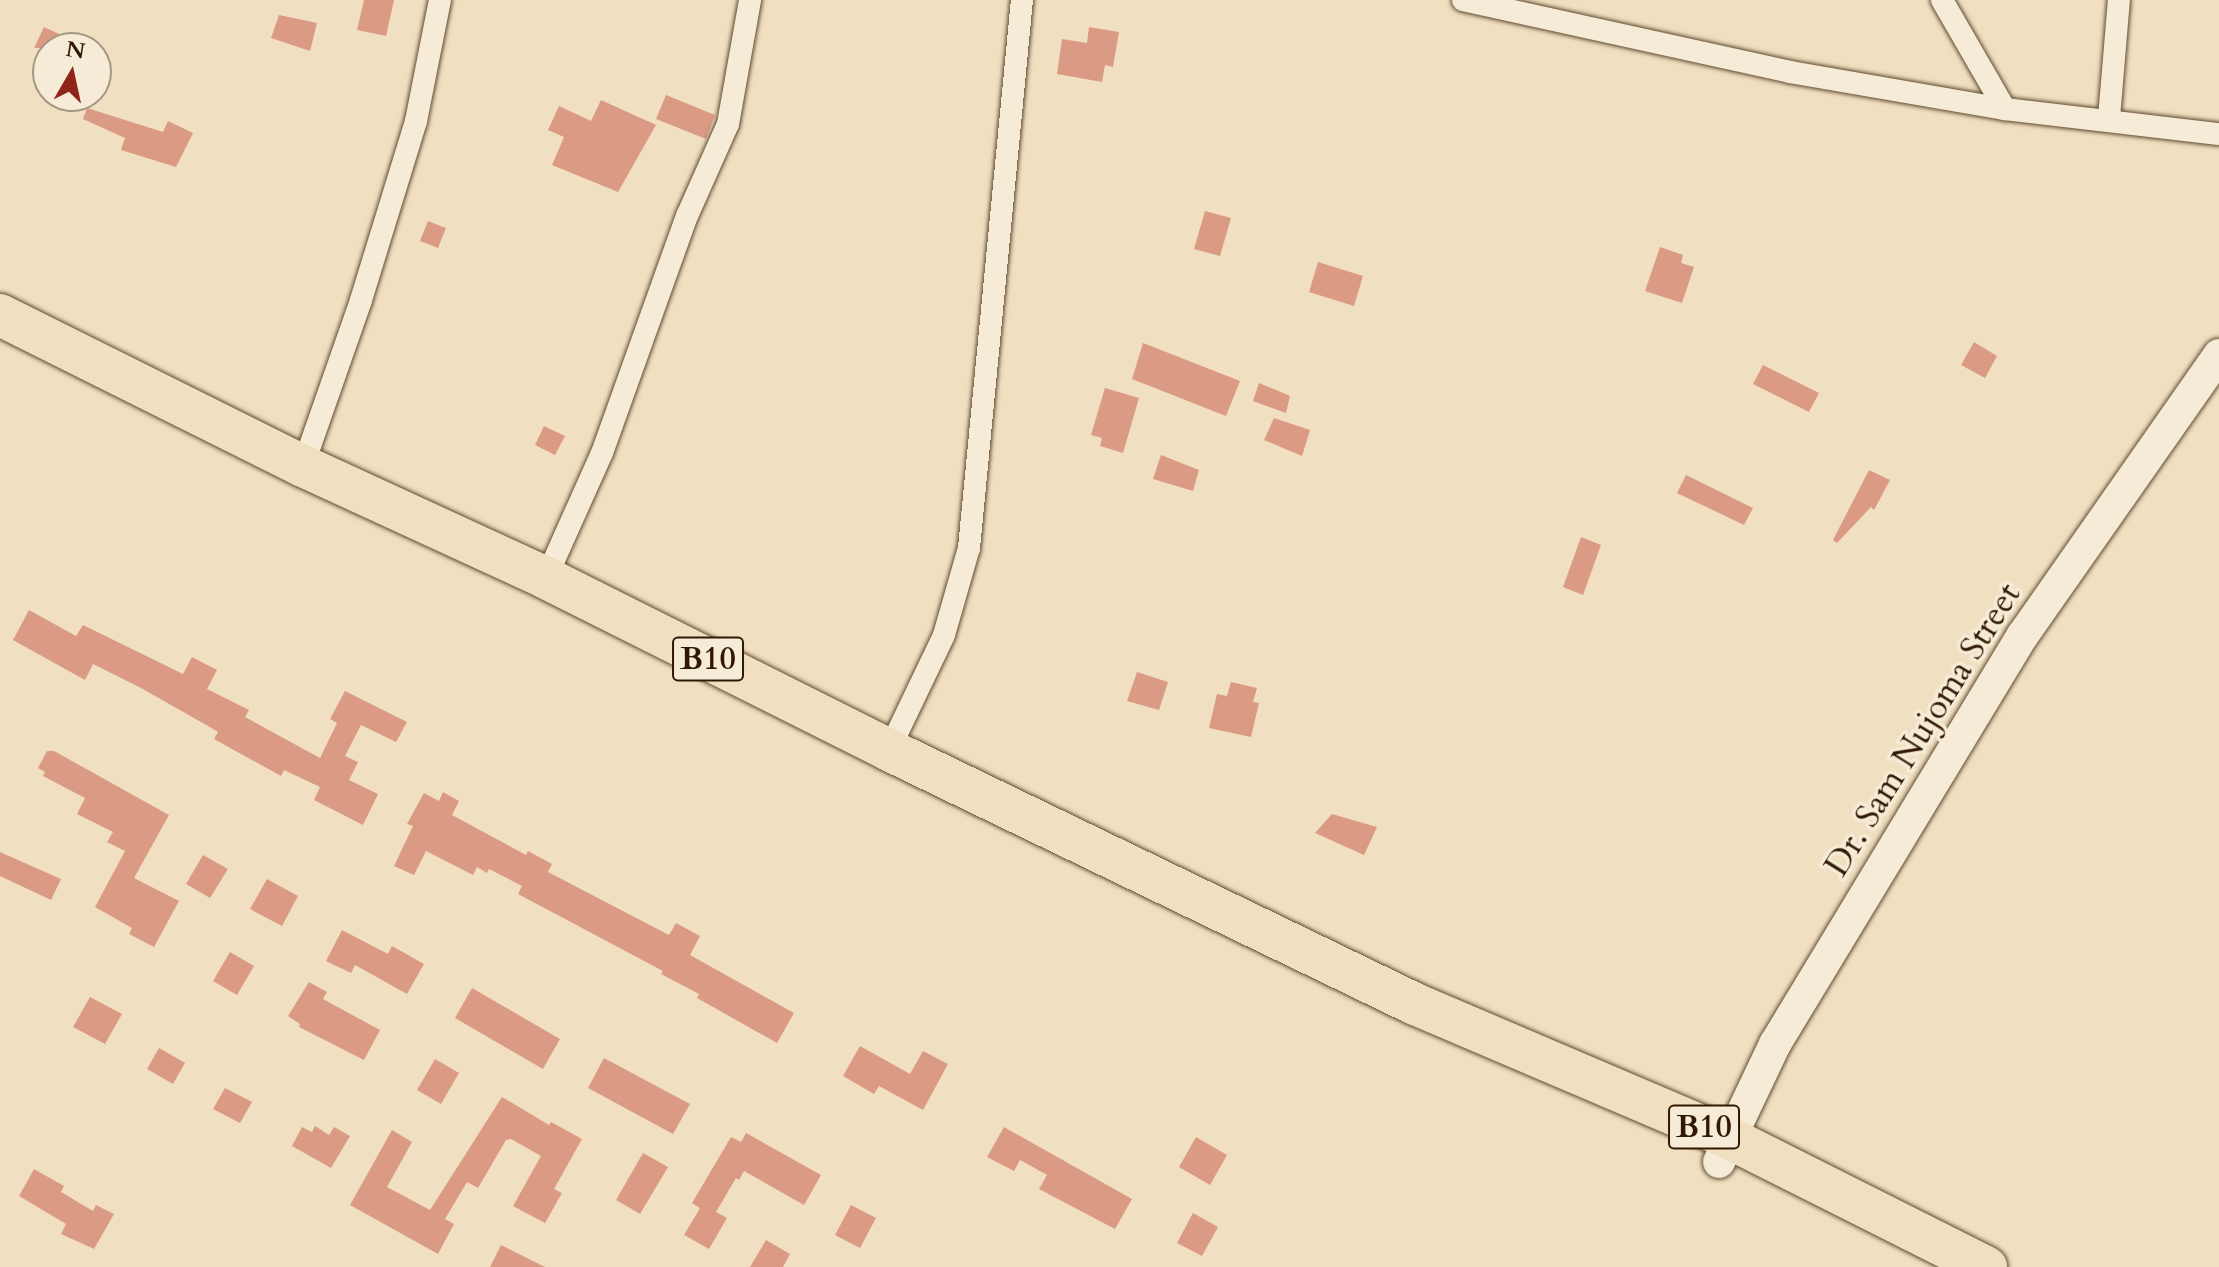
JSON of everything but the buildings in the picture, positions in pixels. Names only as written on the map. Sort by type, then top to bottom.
[{"type":"highway","name":"B10","points":[[0,315],[303,466],[546,578],[889,750],[1415,1004],[1537,1075],[1724,1150],[1986,1267]]},
{"type":"highway","name":"B10","points":[[1724,1150],[1937,1267]]},
{"type":"street","points":[[303,466],[361,300],[416,121],[440,0]]},
{"type":"street","points":[[546,578],[602,453],[687,216],[728,124],[750,0]]},
{"type":"street","points":[[889,750],[919,693],[944,635],[969,548],[979,474],[1022,0]]},
{"type":"street","points":[[1463,0],[1790,72],[2005,109],[2109,118],[2219,134]]},
{"type":"street","points":[[1942,0],[2005,109]]},
{"type":"street","points":[[2109,118],[2119,0]]},
{"type":"street","name":"Dr. Sam Nujoma Street","points":[[1724,1150],[1775,1044],[2023,635],[2219,355]]}]
